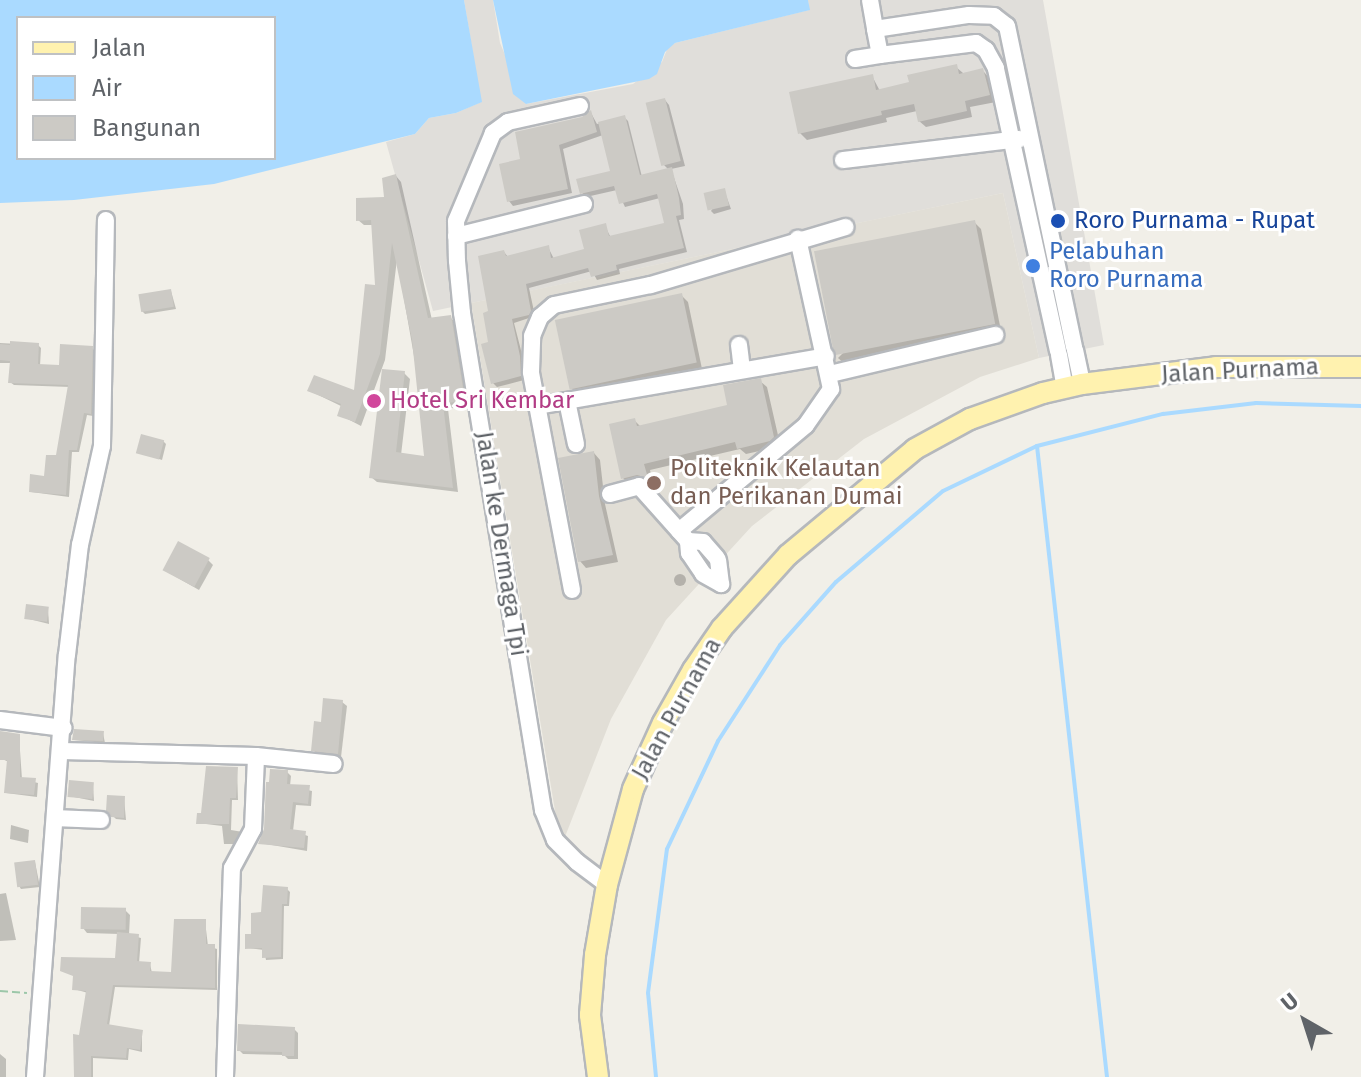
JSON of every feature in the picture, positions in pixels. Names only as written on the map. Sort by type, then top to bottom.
[{"type":"main road","name":"Jalan Purnama","points":[[598,1077],[590,1015],[595,955],[607,885],[633,789],[663,723],[693,670],[738,608],[788,555],[915,449],[970,419],[1073,386],[1216,367],[1361,367]]},
{"type":"street","points":[[870,0],[880,55]]},
{"type":"street","points":[[875,29],[969,15],[1000,19],[1007,26],[1032,137],[1073,386]]},
{"type":"street","points":[[855,59],[976,43],[986,50],[996,68],[1066,351]]},
{"type":"street","name":"Jalan ke Dermaga Tpi","points":[[580,106],[508,122],[493,133],[462,198],[456,236],[462,313],[543,810],[555,840],[607,885]]},
{"type":"street","points":[[843,160],[1032,137]]},
{"type":"street","points":[[456,236],[584,204]]},
{"type":"street","points":[[35,1077],[67,655],[80,545],[102,446],[106,220]]},
{"type":"street","points":[[572,590],[537,406],[532,336],[546,309],[651,285],[846,227]]},
{"type":"street","points":[[683,536],[806,425],[831,389],[798,239]]},
{"type":"street","points":[[830,374],[995,335]]},
{"type":"street","points":[[739,345],[742,370]]},
{"type":"street","points":[[537,406],[826,356]]},
{"type":"street","points":[[567,401],[576,444]]},
{"type":"street","points":[[610,494],[639,486],[683,536],[689,553],[702,573],[721,584],[738,608]]},
{"type":"street","points":[[683,536],[703,542],[718,559],[721,584]]},
{"type":"street","points":[[0,720],[63,728]]},
{"type":"street","points":[[62,751],[256,756],[334,764]]},
{"type":"street","points":[[225,1077],[232,868],[253,829],[256,756]]},
{"type":"street","points":[[56,818],[101,820]]},
{"type":"path","points":[[0,991],[41,994]]},
{"type":"shaded area","points":[[464,0],[493,0],[500,43],[526,104],[633,84],[662,62],[668,47],[675,43],[809,10],[808,0],[1043,0],[1104,345],[1039,358],[1003,193],[433,311],[386,142],[415,134],[429,118],[456,113],[481,102]]},
{"type":"shaded area","name":"Politeknik Kelautan dan Perikanan Dumai","points":[[1003,193],[1039,358],[980,377],[864,439],[752,526],[666,620],[611,719],[561,847],[471,303]]},
{"type":"water","points":[[0,0],[464,0],[482,102],[456,113],[429,118],[415,134],[214,184],[74,200],[0,203]]},
{"type":"water","points":[[493,0],[808,0],[810,10],[675,43],[665,52],[657,74],[649,79],[526,104],[513,94]]},
{"type":"building","points":[[957,64],[959,74],[983,68],[990,95],[965,101],[967,111],[918,122],[914,104],[881,111],[882,115],[798,134],[789,92],[873,74],[876,90],[909,82],[907,75]]},
{"type":"building","points":[[665,98],[681,161],[661,166],[646,103]]},
{"type":"building","points":[[591,110],[597,132],[559,145],[568,189],[507,202],[499,164],[520,159],[515,132],[582,117]]},
{"type":"building","points":[[625,115],[640,175],[672,167],[681,215],[676,216],[684,248],[616,265],[617,270],[591,277],[588,268],[526,284],[531,311],[529,315],[512,319],[521,376],[491,384],[481,344],[488,342],[483,313],[488,311],[478,256],[504,250],[506,256],[549,245],[551,258],[584,249],[579,230],[606,223],[609,236],[664,223],[657,194],[619,204],[614,186],[580,194],[576,179],[610,171],[598,122]]},
{"type":"building","points":[[396,174],[428,318],[451,315],[465,400],[443,404],[453,488],[369,478],[382,369],[405,371],[396,452],[424,456],[412,340],[392,243],[380,354],[355,422],[337,416],[341,404],[307,391],[314,375],[354,390],[365,284],[375,285],[371,220],[356,221],[356,198],[384,197],[382,178]]},
{"type":"building","points":[[725,188],[729,206],[708,210],[704,193]]},
{"type":"building","points":[[975,220],[995,324],[834,355],[814,251]]},
{"type":"building","points":[[171,289],[174,307],[141,312],[138,294]]},
{"type":"building","points":[[682,293],[697,362],[570,389],[555,320]]},
{"type":"building","points":[[10,341],[39,343],[38,364],[59,365],[60,344],[93,346],[91,414],[84,413],[77,450],[69,450],[66,495],[29,492],[30,474],[44,476],[46,455],[56,455],[68,385],[8,383],[10,361],[0,360],[0,344],[10,345]]},
{"type":"building","points":[[761,378],[774,437],[770,441],[737,449],[735,442],[644,464],[648,478],[637,475],[621,479],[609,424],[635,418],[637,426],[727,405],[723,385]]},
{"type":"building","points":[[141,434],[164,440],[159,460],[136,453]]},
{"type":"building","points":[[594,451],[599,496],[613,555],[578,562],[558,458]]},
{"type":"building","points":[[178,541],[210,558],[194,587],[163,570]]},
{"type":"building","points":[[26,604],[49,607],[47,622],[24,619]]},
{"type":"building","points":[[323,698],[343,700],[338,754],[311,751],[314,721],[321,722]]},
{"type":"building","points":[[74,729],[104,731],[103,741],[72,740]]},
{"type":"building","points":[[0,731],[20,734],[20,777],[36,778],[34,795],[4,793],[7,760],[0,760]]},
{"type":"building","points":[[206,766],[238,767],[236,798],[230,798],[229,824],[196,824],[197,813],[201,813]]},
{"type":"building","points":[[270,769],[288,770],[287,784],[310,785],[308,804],[293,802],[290,829],[306,831],[304,848],[258,844],[264,829],[266,782],[269,782]]},
{"type":"building","points":[[69,780],[94,782],[92,799],[68,797]]},
{"type":"building","points":[[107,795],[125,796],[124,818],[111,817],[106,811]]},
{"type":"building","points":[[35,860],[38,885],[17,887],[14,863]]},
{"type":"building","points":[[263,885],[288,887],[287,904],[282,904],[281,957],[262,958],[262,948],[245,949],[245,934],[251,934],[251,913],[261,912]]},
{"type":"building","points":[[81,907],[126,908],[126,930],[81,929]]},
{"type":"building","points":[[174,919],[206,919],[206,944],[215,944],[215,988],[113,985],[107,1024],[143,1030],[140,1050],[127,1048],[126,1058],[91,1056],[91,1077],[74,1077],[73,1034],[79,1035],[86,991],[72,990],[73,976],[60,971],[61,957],[115,958],[117,932],[139,934],[137,961],[151,962],[150,971],[171,972]]},
{"type":"building","points":[[238,1024],[295,1027],[294,1056],[282,1056],[282,1052],[237,1051]]},
{"type":"waterway","points":[[656,1077],[648,993],[667,849],[718,741],[780,645],[836,582],[943,491],[1037,446],[1163,414],[1256,403],[1361,406]]},
{"type":"waterway","points":[[1037,446],[1107,1077]]},
{"type":"place","name":"Roro Purnama - Rupat","points":[[1058,221]]},
{"type":"place","name":"Pelabuhan Roro Purnama","points":[[1033,266]]},
{"type":"place","name":"Hotel Sri Kembar","points":[[374,401]]},
{"type":"place","name":"Politeknik Kelautan dan Perikanan Dumai","points":[[654,483]]}]
